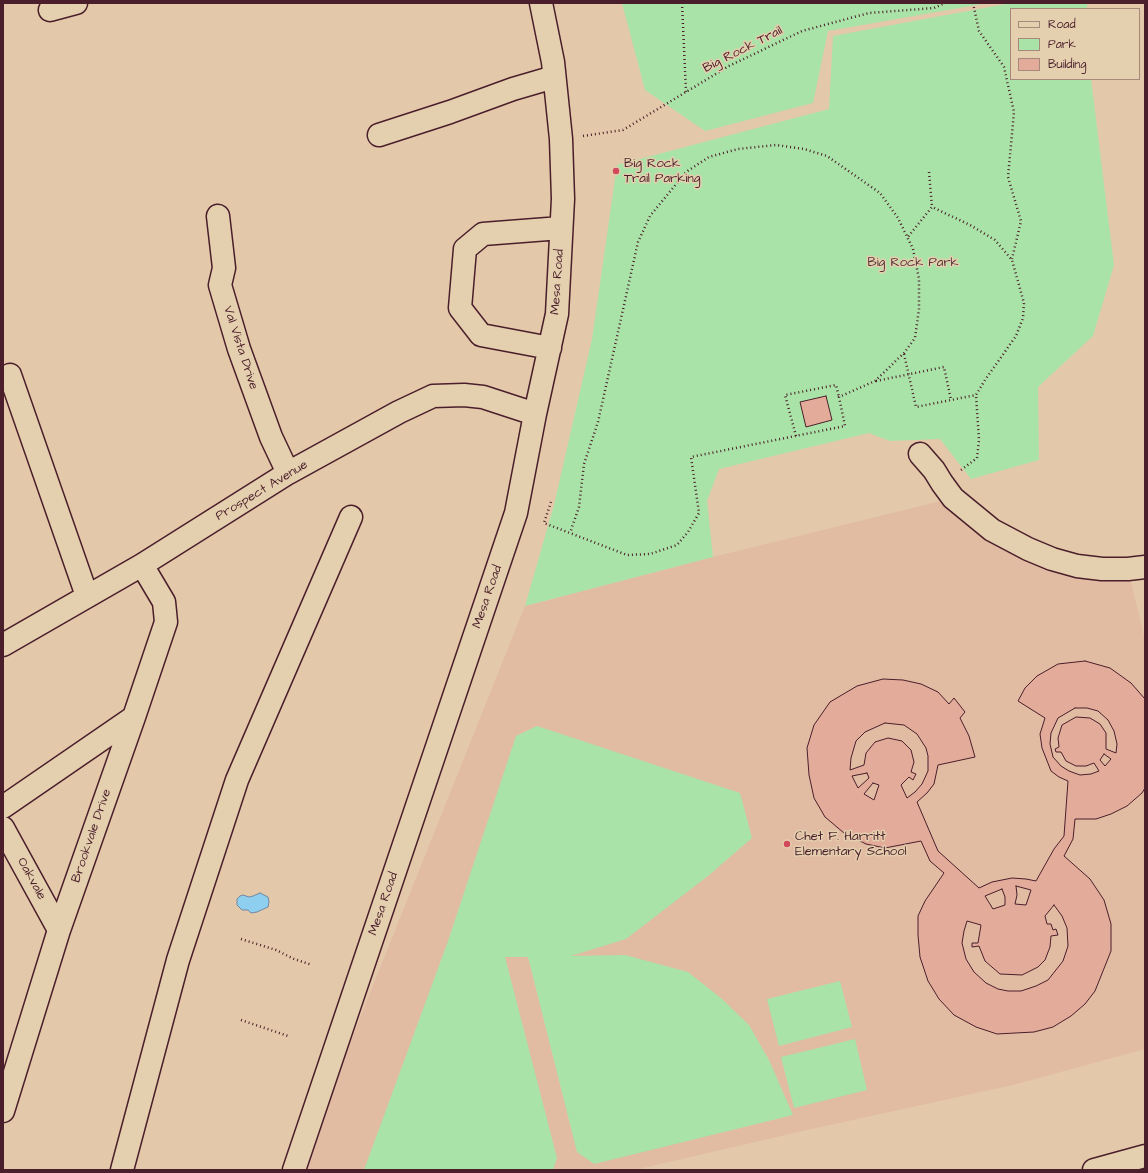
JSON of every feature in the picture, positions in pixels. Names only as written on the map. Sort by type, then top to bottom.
[{"type":"street","points":[[50,10],[76,3]]},
{"type":"street","name":"Mesa Road","points":[[294,1170],[516,513],[535,414],[557,314],[563,199],[561,139],[553,62],[541,3]]},
{"type":"street","points":[[379,135],[450,112],[513,89],[554,77]]},
{"type":"street","name":"Val Vista Drive","points":[[218,216],[224,268],[220,285],[239,349],[271,438],[288,473]]},
{"type":"street","points":[[550,348],[481,335],[460,308],[465,249],[483,234],[561,228]]},
{"type":"street","points":[[10,375],[87,596]]},
{"type":"street","name":"Prospect Avenue","points":[[3,645],[142,565],[288,473],[399,412],[433,396],[464,395],[483,397],[535,414]]},
{"type":"street","points":[[920,454],[934,470],[953,498],[992,530],[1028,549],[1052,559],[1077,566],[1102,569],[1128,569],[1145,567]]},
{"type":"street","points":[[122,1170],[178,960],[237,780],[352,517]]},
{"type":"street","name":"Brookvale Drive","points":[[3,1111],[59,930],[134,718],[166,622],[164,602],[142,565]]},
{"type":"street","points":[[3,807],[134,718]]},
{"type":"street","name":"Oakvale","points":[[3,828],[59,930]]},
{"type":"street","points":[[1094,1170],[1137,1162]]},
{"type":"path","points":[[682,3],[686,92]]},
{"type":"path","name":"Big Rock Trail","points":[[561,139],[623,130],[729,66],[802,31],[869,13],[934,8],[945,3]]},
{"type":"path","points":[[973,3],[979,31],[1004,67],[1014,112],[1008,176],[1021,221],[1012,260]]},
{"type":"path","points":[[570,533],[579,506],[584,464],[598,422],[638,242],[650,216],[686,172],[709,157],[738,149],[776,145],[804,149],[827,156],[880,193],[898,218],[913,249],[919,280],[919,309],[915,338],[904,353],[875,381]]},
{"type":"path","points":[[907,238],[932,208],[929,172]]},
{"type":"path","points":[[932,208],[970,225],[995,240],[1012,260],[1024,303],[1023,318],[1016,336],[976,395],[979,440],[977,458],[942,483]]},
{"type":"path","points":[[904,353],[916,408],[976,395]]},
{"type":"path","points":[[839,397],[875,381],[944,367],[951,400]]},
{"type":"path","points":[[551,502],[544,523],[602,547],[627,555],[650,554],[677,544],[688,532],[699,512],[691,457],[796,436],[845,426],[836,385],[785,395],[796,436]]},
{"type":"path","points":[[241,939],[276,950],[294,959],[312,965]]},
{"type":"path","points":[[242,1020],[288,1036]]},
{"type":"shaded area","name":"Chet F. Harritt Elementary School","points":[[953,498],[1028,549],[1128,569],[1145,640],[1145,1049],[1013,1085],[798,1132],[635,1170],[299,1170],[525,606],[713,557]]},
{"type":"green space","points":[[622,3],[988,3],[828,31],[813,103],[705,131],[645,90]]},
{"type":"green space","name":"Big Rock Park","points":[[1011,3],[1087,3],[1087,8],[1010,8],[1010,80],[1091,80],[1114,265],[1093,336],[1038,387],[1039,460],[971,479],[940,439],[890,441],[869,433],[719,469],[707,501],[713,557],[525,606],[554,505],[592,339],[617,165],[829,109],[833,36]]},
{"type":"green space","points":[[537,726],[740,793],[752,838],[708,876],[626,939],[571,956],[625,955],[688,972],[722,999],[749,1025],[769,1060],[793,1115],[594,1164],[577,1152],[528,957],[505,957],[557,1158],[553,1170],[364,1170],[448,941],[516,736]]},
{"type":"green space","points":[[840,981],[852,1027],[779,1046],[767,999]]},
{"type":"green space","points":[[855,1039],[867,1090],[794,1108],[781,1057]]},
{"type":"water","points":[[260,893],[268,897],[268,907],[251,913],[248,910],[242,910],[237,905],[237,899],[240,896],[243,895],[249,897]]},
{"type":"building","points":[[826,396],[832,420],[806,427],[800,402]]},
{"type":"building","points":[[1085,661],[1110,668],[1131,683],[1145,699],[1145,788],[1142,793],[1127,806],[1111,814],[1096,819],[1075,819],[1073,839],[1064,856],[1090,879],[1104,900],[1111,924],[1111,951],[1095,991],[1085,1004],[1071,1016],[1053,1027],[1034,1032],[997,1034],[976,1027],[954,1015],[939,999],[928,981],[920,957],[918,916],[925,901],[944,873],[930,861],[921,841],[885,848],[866,844],[844,833],[825,817],[814,798],[809,775],[807,748],[814,725],[830,702],[857,686],[883,679],[903,680],[921,684],[938,692],[949,704],[954,698],[965,712],[960,718],[969,736],[975,757],[938,765],[934,784],[917,802],[938,851],[979,888],[992,882],[1012,878],[1036,881],[1054,849],[1064,836],[1068,781],[1051,771],[1042,748],[1040,734],[1045,718],[1018,701],[1025,688],[1037,676],[1058,664]],"holes":[[[1075,708],[1087,708],[1098,711],[1108,720],[1114,731],[1117,744],[1116,753],[1106,749],[1106,733],[1100,724],[1090,718],[1076,717],[1062,725],[1058,738],[1059,747],[1055,749],[1056,752],[1061,752],[1066,761],[1076,766],[1086,766],[1094,763],[1099,771],[1091,774],[1080,775],[1061,766],[1053,757],[1050,744],[1051,733],[1058,718]],[[885,723],[904,725],[917,734],[926,748],[928,756],[928,771],[922,784],[907,798],[901,785],[909,777],[913,780],[916,774],[911,772],[914,762],[911,750],[902,741],[888,738],[875,742],[866,753],[864,765],[850,770],[851,758],[856,741],[865,732]],[[1104,754],[1111,759],[1105,766],[1100,760]],[[867,773],[869,778],[858,788],[852,776]],[[873,783],[879,785],[874,800],[864,794]],[[1016,886],[1031,890],[1026,905],[1015,904],[1017,895]],[[1002,889],[1005,897],[1005,905],[993,909],[985,896]],[[1054,905],[1062,916],[1067,928],[1068,946],[1063,961],[1048,980],[1036,986],[1021,991],[998,989],[986,983],[974,972],[966,959],[962,943],[967,921],[981,925],[978,943],[972,943],[972,947],[979,946],[985,961],[1000,974],[1022,975],[1038,967],[1045,960],[1050,947],[1051,936],[1058,935],[1056,929],[1053,930],[1051,924],[1047,924],[1045,916]]]},
{"type":"place","name":"Big Rock Trail Parking","points":[[616,171]]},
{"type":"place","name":"Chet F. Harritt Elementary School","points":[[787,844]]}]
